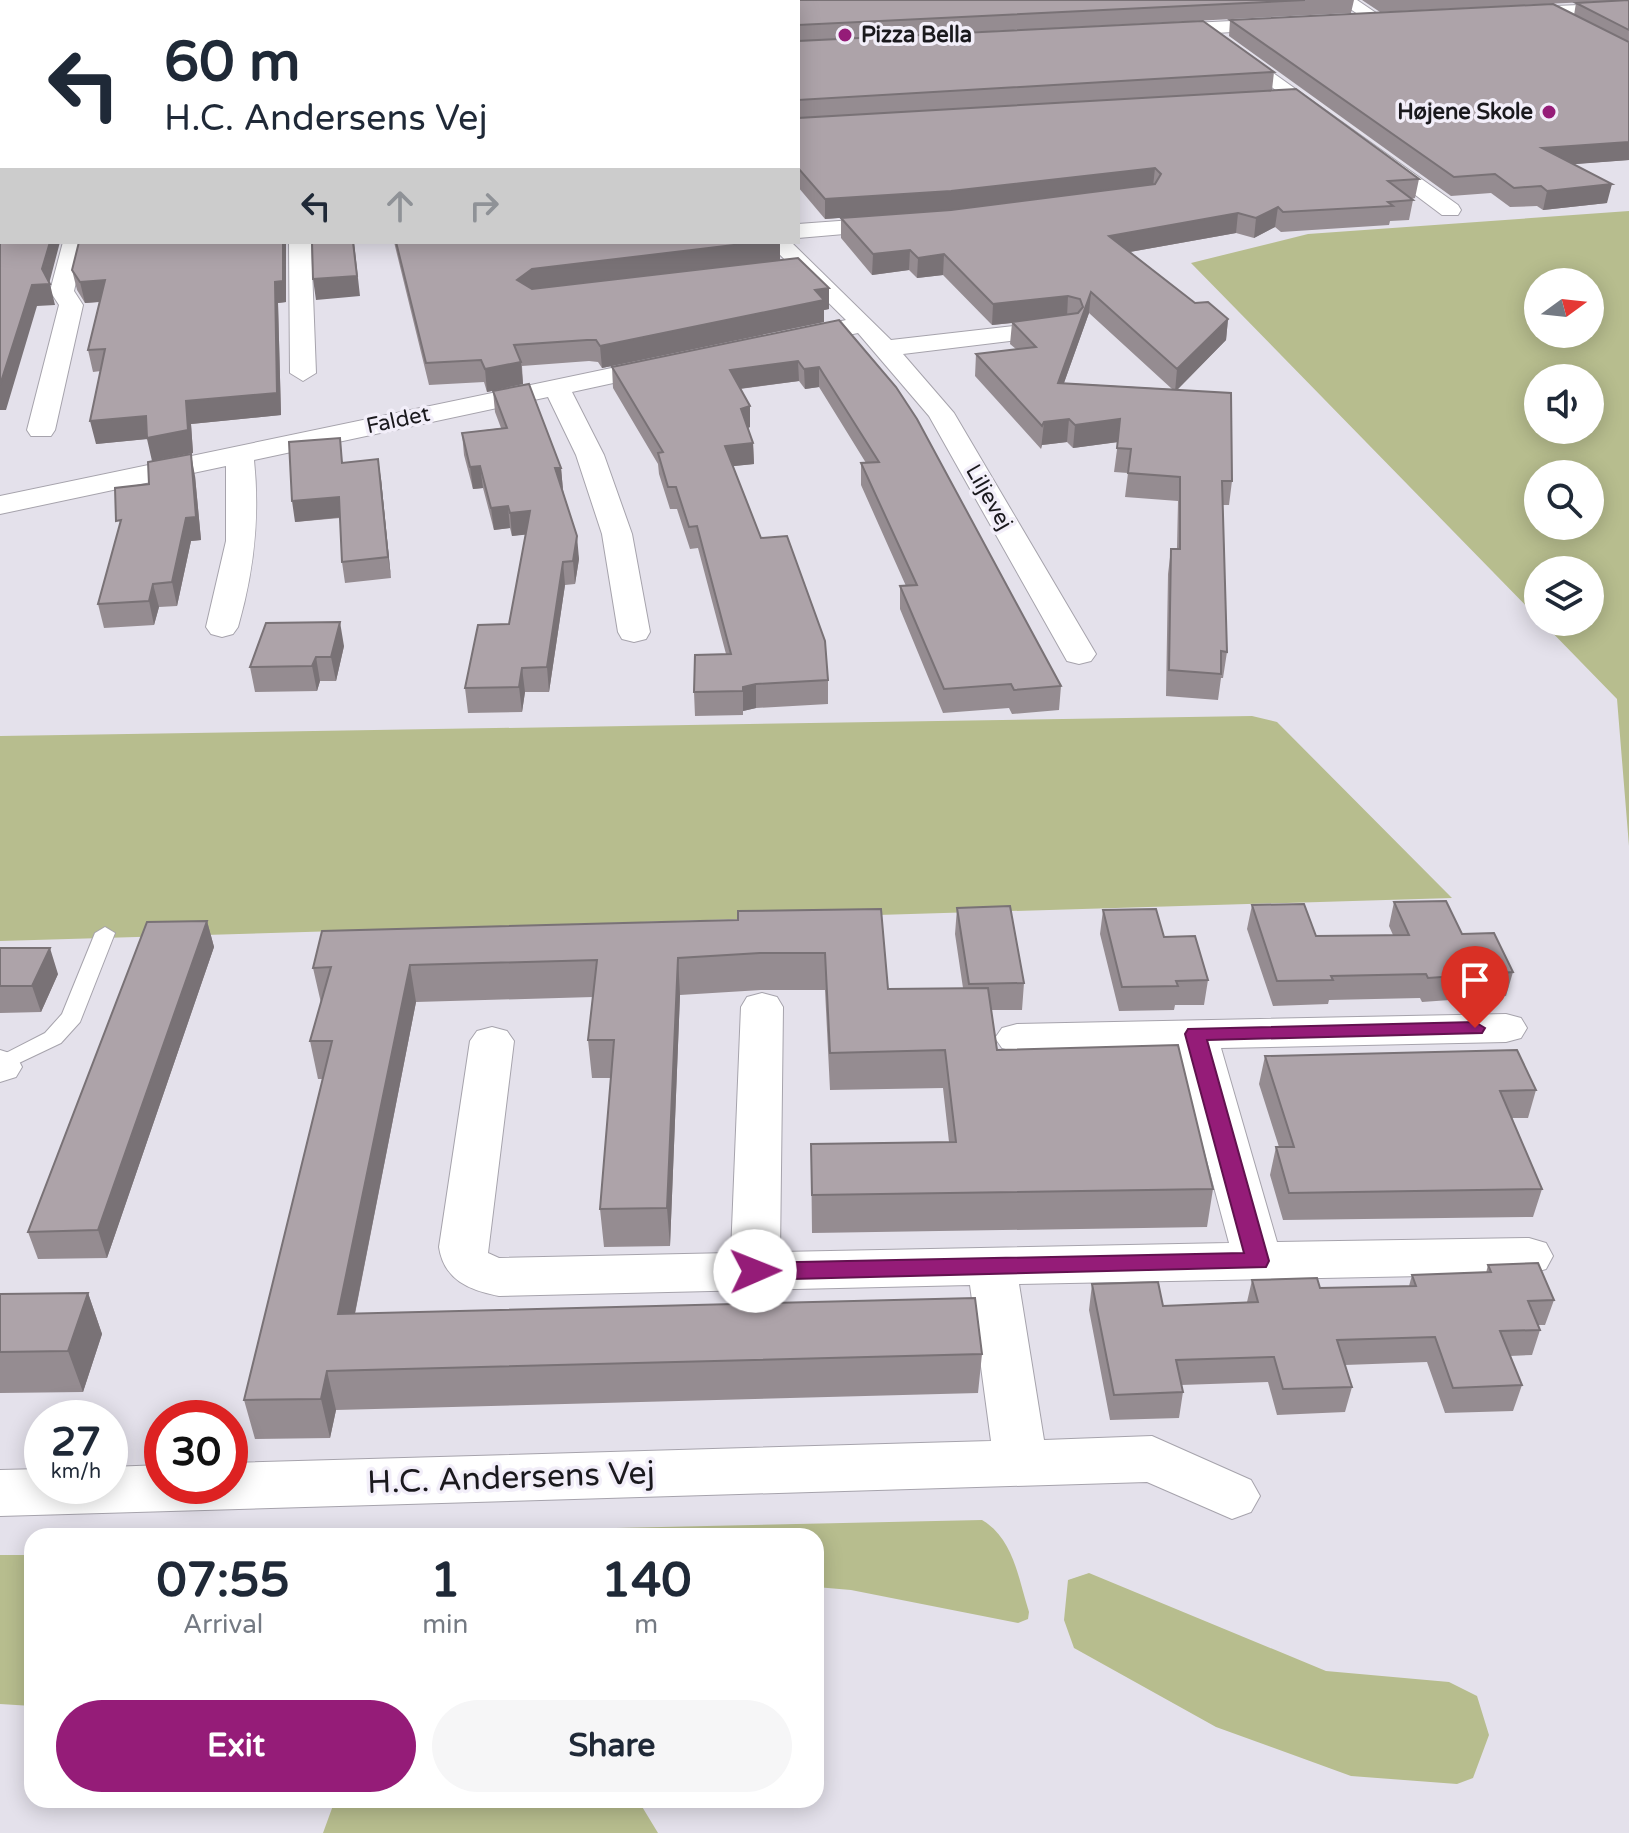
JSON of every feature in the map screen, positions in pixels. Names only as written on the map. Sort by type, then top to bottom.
[{"type":"street","points":[[1345,0],[1385,19]]},
{"type":"street","points":[[1485,14],[1553,15],[1629,8]]},
{"type":"street","points":[[1346,21],[1385,19]]},
{"type":"street","points":[[1132,32],[1314,22]]},
{"type":"street","points":[[1205,28],[1450,210]]},
{"type":"street","points":[[1265,99],[1296,97]]},
{"type":"street","points":[[800,231],[920,222]]},
{"type":"street","points":[[41,430],[71,305],[62,291],[74,244]]},
{"type":"street","points":[[300,244],[303,373]]},
{"type":"street","name":"Liljevej","points":[[780,244],[887,348],[941,413],[1079,654]]},
{"type":"street","points":[[775,271],[805,267]]},
{"type":"street","points":[[772,343],[864,324]]},
{"type":"street","points":[[887,348],[1067,327]]},
{"type":"street","name":"Faldet","points":[[0,505],[695,359]]},
{"type":"street","points":[[557,388],[590,455],[617,534],[634,632]]},
{"type":"street","points":[[222,627],[241,563],[244,495],[239,453]]},
{"type":"street","points":[[755,1271],[762,1007]]},
{"type":"street","points":[[1017,1038],[1506,1028]]},
{"type":"street","points":[[1195,1034],[1258,1261]]},
{"type":"street","points":[[492,1041],[463,1247],[464,1259],[471,1269],[499,1277],[1529,1256]]},
{"type":"street","points":[[992,1266],[1021,1463]]},
{"type":"street","name":"H.C. Andersens Vej","points":[[0,1493],[1152,1459],[1232,1496]]},
{"type":"lane","points":[[0,1066],[64,1029],[72,1017],[105,933]]},
{"type":"green space","points":[[1629,211],[1629,846],[1617,699],[1556,636],[1604,636],[1604,556],[1524,556],[1524,604],[1191,263],[1308,234]]},
{"type":"green space","points":[[1252,716],[1277,722],[1452,898],[0,941],[0,736]]},
{"type":"green space","points":[[982,1520],[993,1528],[1008,1548],[1029,1612],[1028,1619],[1018,1623],[851,1590],[824,1588],[824,1528],[616,1528]]},
{"type":"green space","points":[[0,1555],[24,1555],[24,1706],[0,1704]]},
{"type":"green space","points":[[1089,1573],[1326,1671],[1449,1682],[1477,1696],[1489,1735],[1473,1778],[1457,1784],[1351,1776],[1216,1727],[1074,1648],[1064,1620],[1068,1580]]},
{"type":"green space","points":[[332,1808],[643,1808],[658,1833],[323,1833]]},
{"type":"building","points":[[800,0],[1305,0],[800,25]]},
{"type":"building","points":[[1629,0],[1629,30],[1576,3]]},
{"type":"building","points":[[1553,4],[1629,42],[1629,142],[1542,148],[1612,184],[1547,191],[1541,186],[1514,188],[1495,174],[1454,177],[1230,20]]},
{"type":"building","points":[[1203,21],[1274,72],[800,100],[800,41]]},
{"type":"building","points":[[1296,89],[1419,179],[1388,181],[1413,200],[1388,202],[1393,206],[1283,212],[1278,207],[1256,218],[1238,213],[1109,236],[1195,303],[1208,302],[1228,319],[1177,369],[1091,292],[1058,383],[1231,393],[1232,481],[1222,481],[1227,652],[1221,651],[1221,674],[1169,670],[1171,549],[1180,549],[1180,477],[1128,473],[1131,449],[1117,448],[1120,419],[1075,425],[1069,419],[1044,422],[1042,426],[976,354],[1036,347],[1012,322],[1078,313],[1083,307],[1080,299],[1068,296],[993,304],[944,254],[918,258],[910,250],[873,254],[841,218],[951,210],[1155,184],[1161,174],[1155,168],[951,191],[825,199],[800,170],[800,118]]},
{"type":"building","points":[[0,244],[49,244],[42,269],[50,284],[32,285],[0,385]]},
{"type":"building","points":[[78,244],[283,244],[283,281],[275,282],[277,393],[186,401],[188,430],[147,438],[146,416],[90,421],[105,349],[88,350],[105,280],[80,282],[72,270]]},
{"type":"building","points":[[312,244],[353,244],[357,276],[313,279]]},
{"type":"building","points":[[396,244],[742,244],[532,269],[517,280],[532,289],[798,258],[829,288],[815,290],[824,300],[600,346],[596,340],[514,345],[521,362],[485,369],[481,360],[426,363]]},
{"type":"building","points":[[839,320],[896,387],[917,419],[1061,686],[1014,690],[1011,684],[944,689],[900,586],[917,585],[861,463],[879,462],[819,367],[804,369],[798,361],[730,370],[750,406],[741,409],[753,443],[725,446],[761,538],[787,536],[825,641],[828,680],[756,684],[743,687],[743,691],[694,692],[695,655],[731,654],[697,526],[689,527],[676,487],[668,487],[658,453],[663,452],[612,367]]},
{"type":"building","points":[[529,384],[561,468],[555,468],[577,536],[573,561],[563,562],[547,667],[522,668],[519,687],[465,688],[478,625],[509,624],[530,511],[510,513],[508,506],[491,508],[480,466],[470,467],[462,433],[507,428],[493,391]]},
{"type":"building","points":[[340,438],[342,463],[378,459],[388,557],[342,562],[339,497],[292,501],[289,442]]},
{"type":"building","points":[[191,454],[196,517],[186,518],[172,582],[153,584],[149,601],[98,604],[121,520],[116,521],[115,488],[149,484],[148,462]]},
{"type":"building","points":[[340,622],[331,657],[316,657],[312,666],[250,667],[266,623]]},
{"type":"building","points":[[1446,901],[1462,934],[1494,933],[1513,972],[1428,978],[1426,974],[1331,976],[1333,980],[1277,981],[1252,905],[1304,904],[1316,936],[1409,935],[1394,902]]},
{"type":"building","points":[[1010,906],[1024,983],[969,984],[957,908]]},
{"type":"building","points":[[881,909],[888,989],[988,988],[997,1050],[1178,1045],[1213,1189],[812,1195],[811,1144],[956,1142],[945,1050],[830,1053],[825,953],[760,953],[678,958],[667,1208],[600,1209],[614,1040],[588,1040],[597,960],[410,965],[338,1314],[975,1298],[982,1354],[327,1371],[321,1399],[244,1400],[332,1041],[310,1041],[331,967],[313,968],[322,931],[738,920],[738,911]]},
{"type":"building","points":[[1156,909],[1164,937],[1195,936],[1208,980],[1176,981],[1178,986],[1122,987],[1103,910]]},
{"type":"building","points":[[207,921],[98,1230],[28,1232],[147,922]]},
{"type":"building","points":[[0,948],[50,948],[32,986],[0,986]]},
{"type":"building","points":[[1517,1050],[1536,1090],[1500,1091],[1542,1189],[1289,1193],[1276,1147],[1294,1147],[1265,1056]]},
{"type":"building","points":[[1538,1263],[1554,1300],[1528,1301],[1540,1330],[1500,1331],[1522,1385],[1453,1388],[1435,1337],[1337,1340],[1352,1387],[1283,1389],[1274,1357],[1176,1360],[1183,1392],[1114,1395],[1092,1284],[1158,1282],[1163,1306],[1258,1302],[1252,1280],[1317,1278],[1320,1288],[1416,1286],[1412,1275],[1491,1272],[1488,1265]]},
{"type":"building","points":[[88,1293],[68,1351],[0,1352],[0,1294]]},
{"type":"place","name":"Pizza Bella","points":[[845,35]]},
{"type":"place","name":"Højene Skole","points":[[1549,112]]},
{"type":"route","points":[[755,1271],[1258,1261],[1195,1034],[1475,1028]]}]
